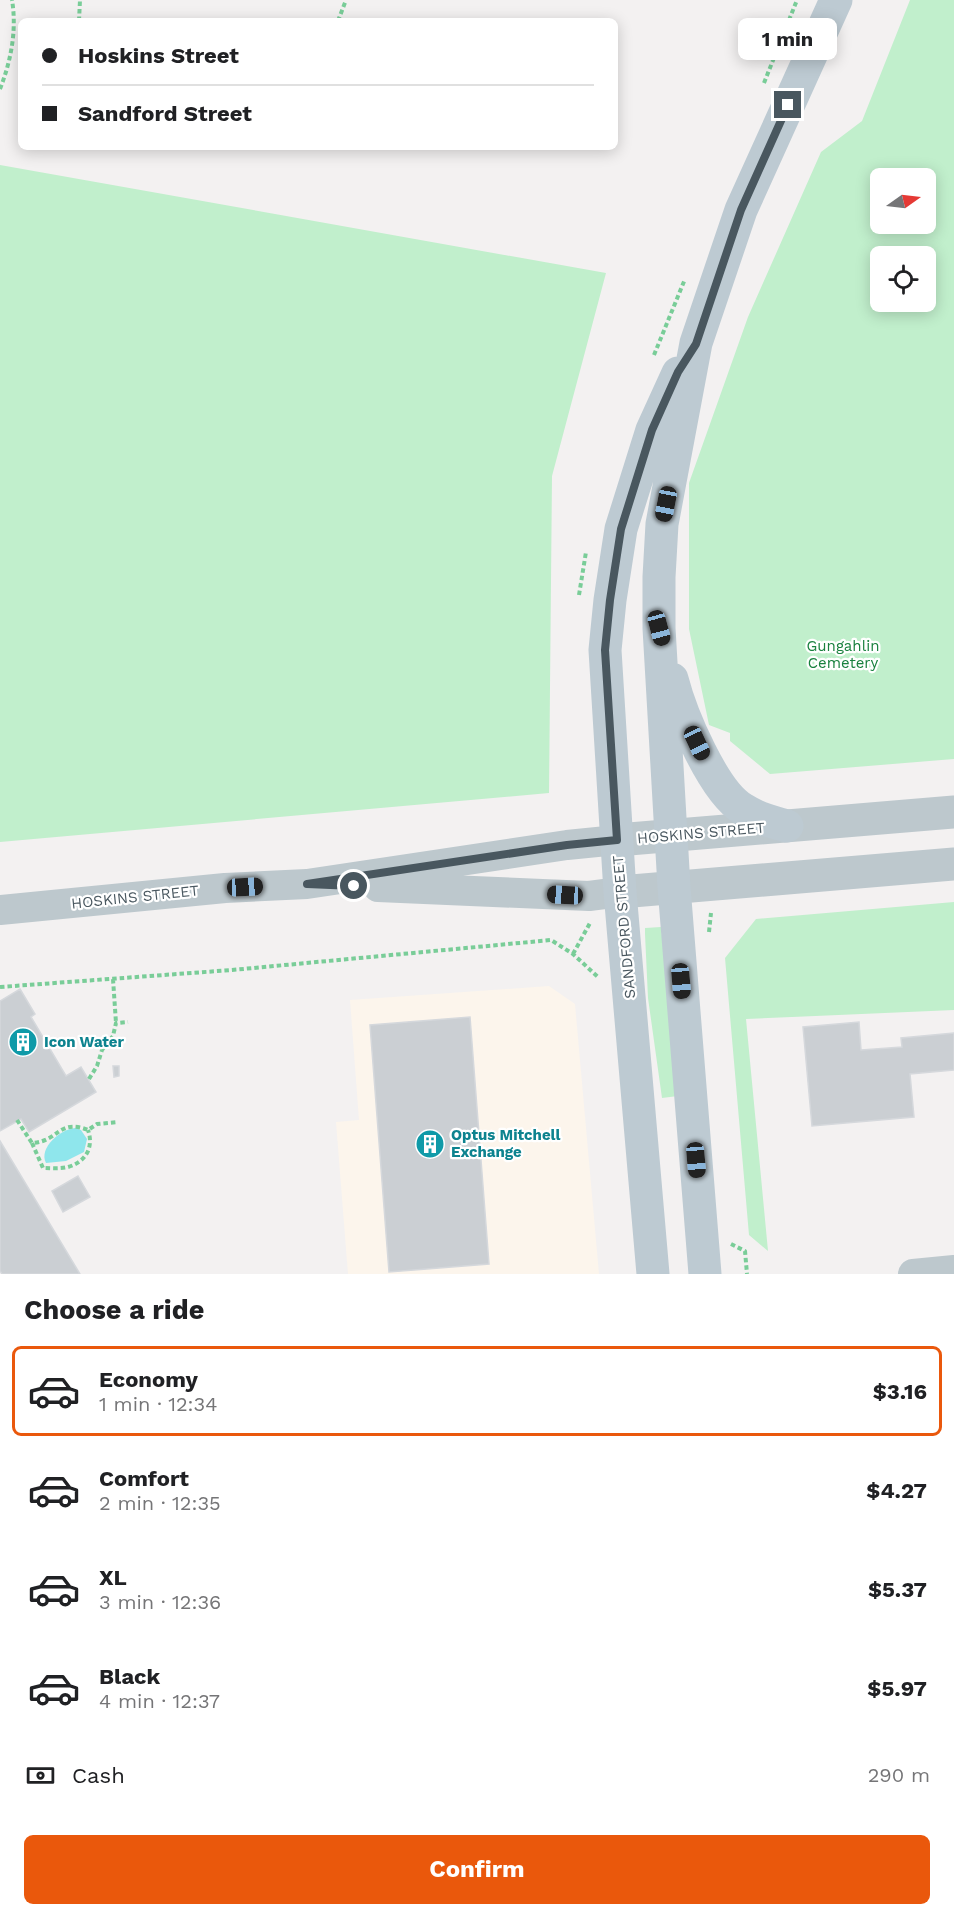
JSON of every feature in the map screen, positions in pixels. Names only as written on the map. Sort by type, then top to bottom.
[{"type":"main road","name":"SANDFORD STREET","points":[[705,1274],[674,887],[659,628],[662,524],[696,344],[741,210],[836,0]]},
{"type":"main road","name":"SANDFORD STREET","points":[[653,1274],[620,892],[605,650],[611,588],[621,529],[652,430],[678,372],[696,344]]},
{"type":"main road","points":[[659,628],[676,692],[703,755],[727,796],[742,809],[765,820],[787,826]]},
{"type":"street","name":"HOSKINS STREET","points":[[307,884],[567,845],[954,812]]},
{"type":"street","name":"HOSKINS STREET","points":[[0,910],[225,888],[307,884],[589,896],[954,864]]},
{"type":"street","points":[[913,1274],[954,1270]]},
{"type":"path","points":[[0,89],[14,37],[15,19],[12,0]]},
{"type":"path","points":[[79,18],[80,0]]},
{"type":"path","points":[[339,18],[346,0]]},
{"type":"path","points":[[573,954],[591,925]]},
{"type":"path","points":[[0,987],[232,970],[551,940],[573,954],[600,980]]},
{"type":"path","points":[[88,1079],[97,1066],[102,1050],[113,1036],[116,1023],[113,979]]},
{"type":"path","points":[[116,1023],[128,1022]]},
{"type":"path","points":[[18,1120],[43,1168],[67,1167],[82,1160],[89,1150],[91,1139],[88,1130],[77,1125],[68,1126],[42,1143],[32,1143]]},
{"type":"path","points":[[88,1130],[98,1124],[118,1122]]},
{"type":"path","points":[[745,1251],[747,1274]]},
{"type":"shaded area","name":"Optus Mitchell Exchange","points":[[549,986],[575,1004],[599,1274],[348,1274],[336,1122],[359,1120],[350,1000]]},
{"type":"green space","name":"Gungahlin Cemetery","points":[[910,0],[954,0],[954,759],[770,774],[730,741],[730,733],[709,725],[689,629],[689,483],[748,317],[821,152],[862,121]]},
{"type":"green space","points":[[0,165],[606,273],[552,476],[549,793],[0,842]]},
{"type":"green space","points":[[954,902],[954,1010],[746,1019],[768,1251],[749,1235],[725,958],[756,919]]},
{"type":"green space","points":[[661,927],[678,1096],[662,1098],[648,998],[645,934],[645,928]]},
{"type":"water","points":[[75,1128],[81,1130],[87,1139],[84,1152],[66,1161],[46,1163],[45,1151],[52,1140],[63,1132]]},
{"type":"building","name":"Icon Water","points":[[20,989],[35,1014],[31,1017],[66,1076],[81,1067],[96,1092],[29,1132],[21,1119],[0,1131],[0,1001]]},
{"type":"building","name":"Optus Mitchell Exchange","points":[[470,1017],[489,1264],[389,1272],[370,1025]]},
{"type":"building","points":[[859,1022],[861,1050],[902,1047],[901,1038],[954,1033],[954,1070],[910,1074],[914,1117],[812,1126],[803,1027]]},
{"type":"building","points":[[113,1066],[119,1066],[119,1076],[114,1077]]},
{"type":"building","points":[[0,1141],[80,1274],[2,1274],[0,1271]]},
{"type":"building","points":[[78,1176],[90,1197],[63,1212],[52,1191]]},
{"type":"place","name":"Icon Water","points":[[23,1042]]},
{"type":"place","name":"Optus Mitchell Exchange","points":[[430,1144]]},
{"type":"route","points":[[354,886],[307,884],[567,845],[617,840],[605,650],[621,529],[652,430],[678,372],[696,344],[741,210],[788,105]]}]
